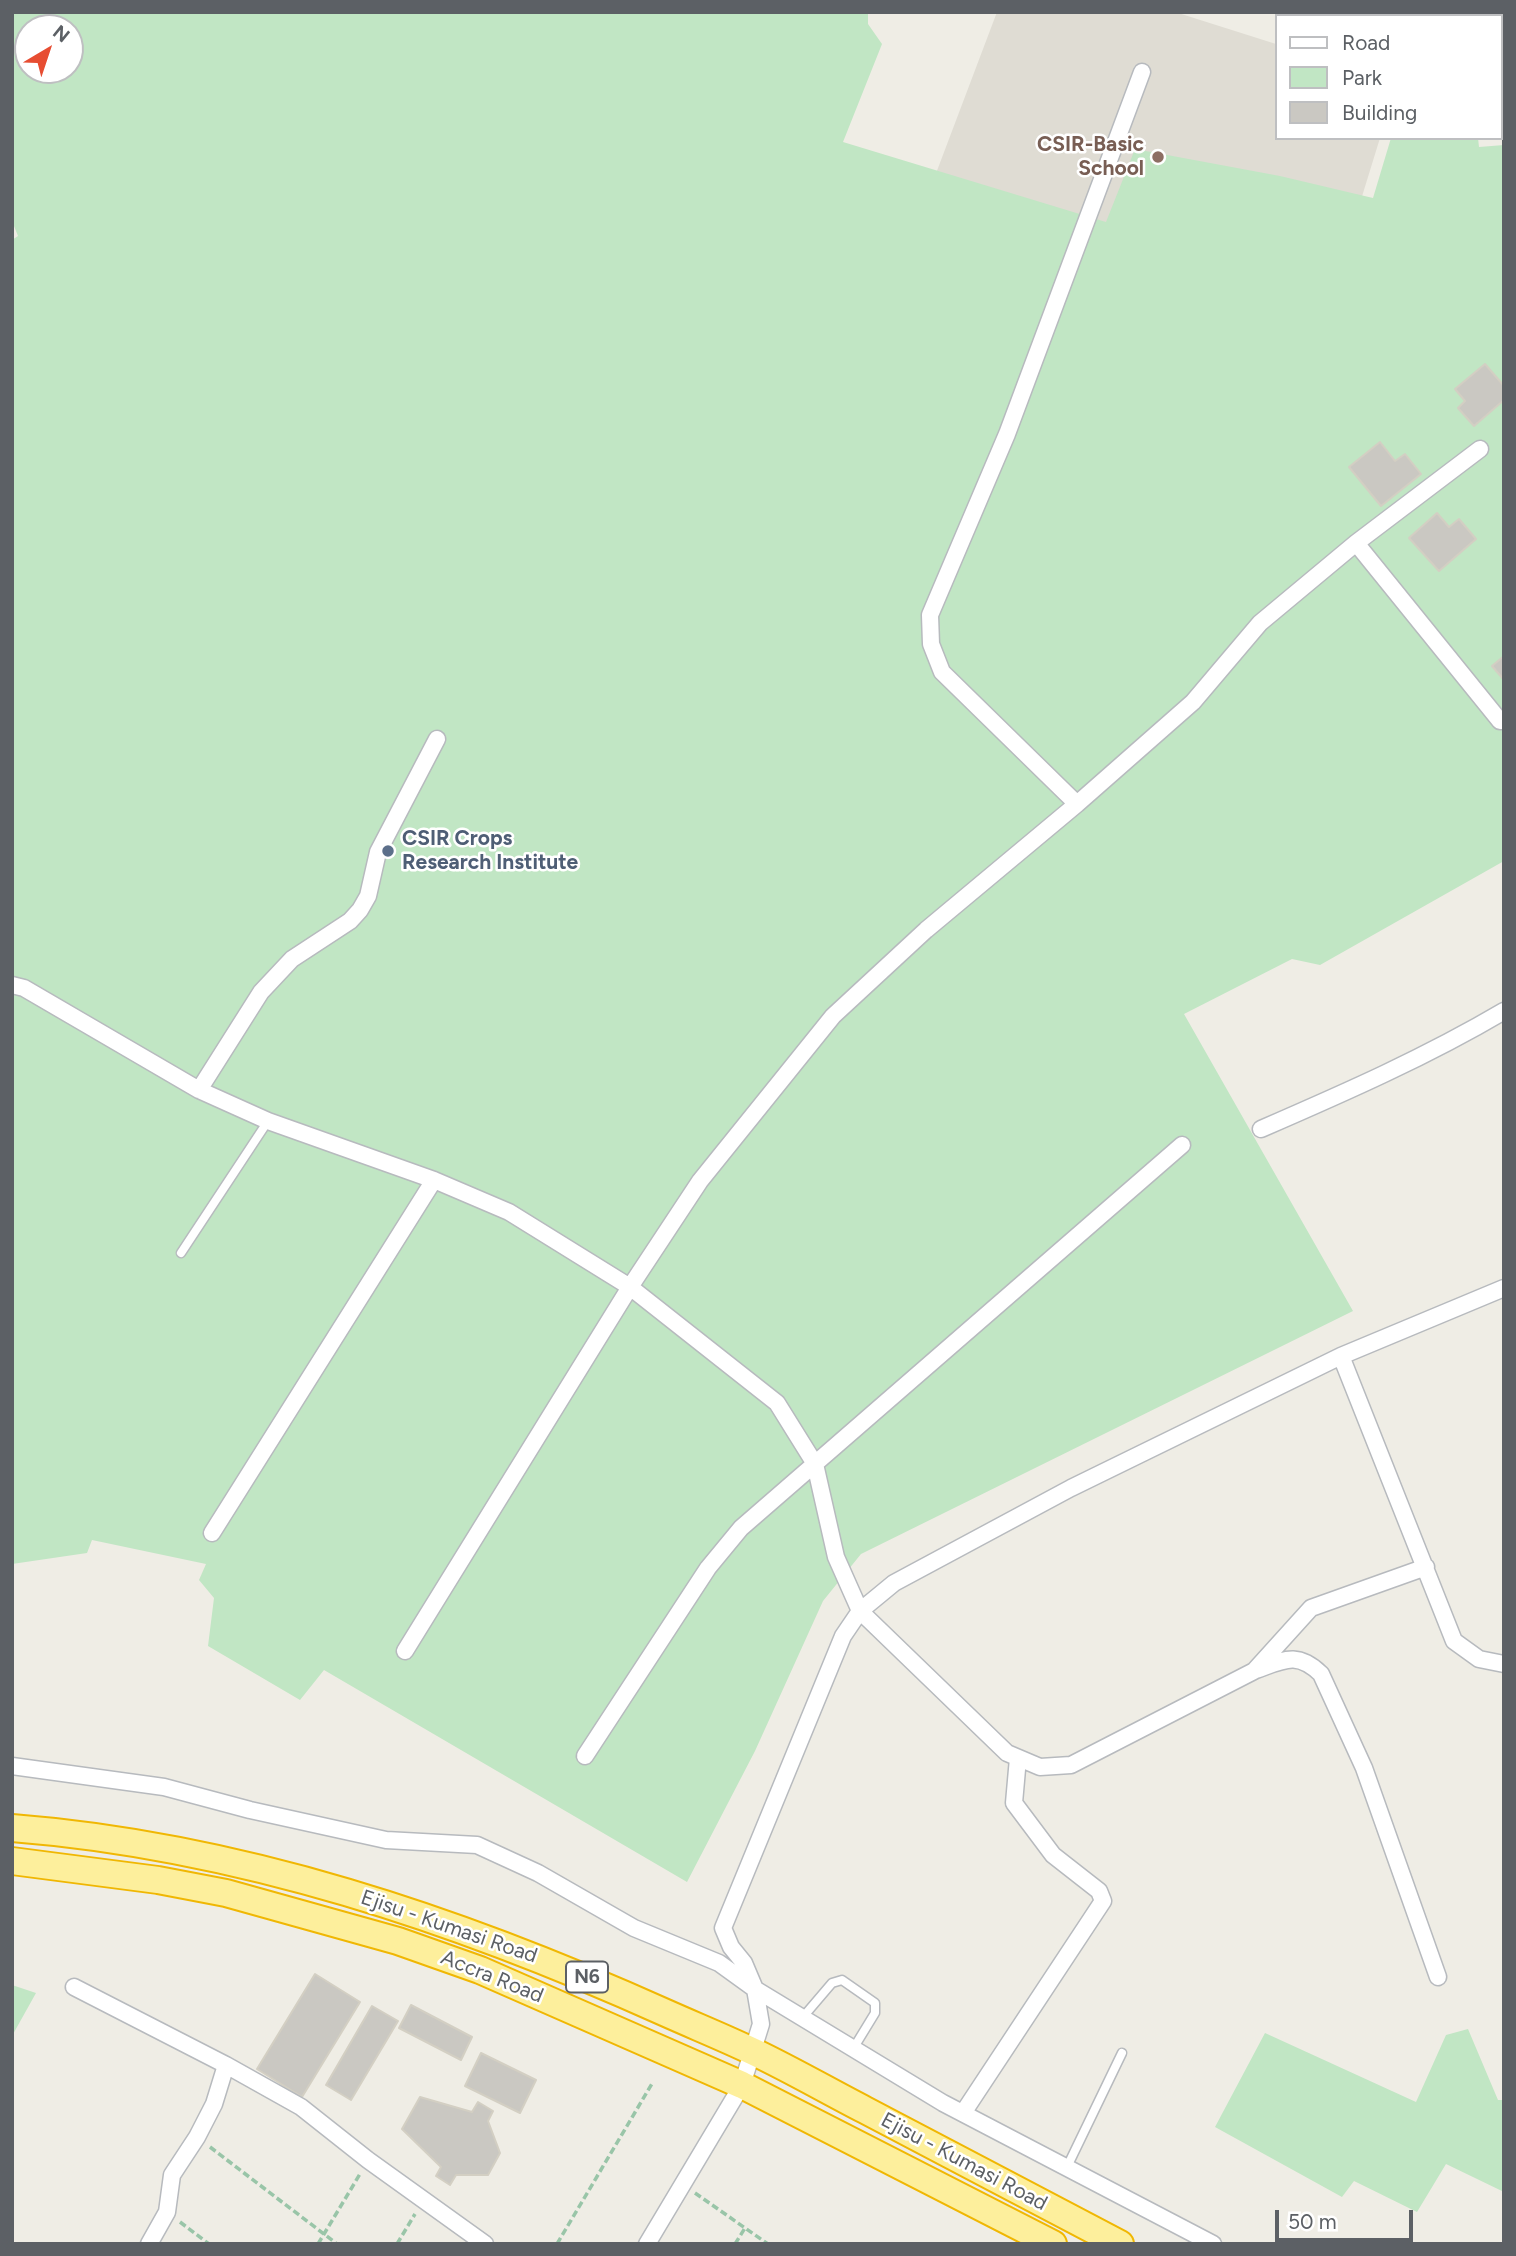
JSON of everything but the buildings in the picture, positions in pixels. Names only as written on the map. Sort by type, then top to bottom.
[{"type":"highway","name":"Ejisu - Kumasi Road","points":[[12,1828],[172,1850],[390,1904],[481,1935],[574,1971],[753,2051],[1120,2244]]},
{"type":"highway","name":"Accra Road","points":[[12,1861],[158,1880],[226,1893],[398,1941],[480,1970],[742,2085],[1053,2244]]},
{"type":"street","points":[[1077,804],[942,672],[930,644],[930,615],[1007,433],[1142,72]]},
{"type":"street","points":[[405,1651],[629,1287],[700,1181],[833,1016],[926,930],[1077,804],[1193,702],[1260,623],[1356,543],[1480,449]]},
{"type":"street","points":[[1356,543],[1500,720],[1504,721]]},
{"type":"street","points":[[199,1090],[261,992],[292,959],[350,921],[360,910],[368,896],[378,852],[437,739]]},
{"type":"street","points":[[12,985],[24,988],[199,1090],[268,1121],[434,1180],[509,1213],[629,1287],[777,1403],[815,1464],[836,1557],[860,1611],[1007,1753],[1040,1767],[1071,1765],[1254,1671],[1290,1658],[1309,1662],[1321,1674],[1364,1768],[1438,1977]]},
{"type":"street","points":[[1261,1129],[1390,1073],[1459,1038],[1504,1011]]},
{"type":"street","points":[[584,1756],[708,1568],[741,1528],[1182,1144]]},
{"type":"street","points":[[212,1533],[434,1180]]},
{"type":"street","points":[[647,2244],[742,2085],[761,2024],[755,1989],[744,1963],[731,1947],[723,1928],[843,1636],[860,1611],[894,1583],[1071,1488],[1341,1356],[1504,1288]]},
{"type":"street","points":[[1341,1356],[1454,1641],[1479,1659],[1504,1664]]},
{"type":"street","points":[[1254,1671],[1311,1608],[1426,1567]]},
{"type":"street","points":[[963,2113],[1103,1901],[1099,1891],[1053,1855],[1014,1803],[1018,1758]]},
{"type":"street","points":[[12,1766],[164,1787],[250,1810],[386,1840],[477,1845],[538,1873],[634,1928],[719,1964],[853,2049],[963,2113],[1213,2244]]},
{"type":"street","points":[[74,1987],[301,2107],[368,2160],[485,2244]]},
{"type":"street","points":[[149,2244],[167,2212],[172,2175],[197,2137],[214,2104],[226,2066]]},
{"type":"lane","points":[[181,1252],[268,1121]]},
{"type":"lane","points":[[803,2017],[832,1983],[842,1980],[875,2003],[875,2013],[853,2049]]},
{"type":"lane","points":[[1067,2168],[1122,2053]]},
{"type":"path","points":[[557,2244],[653,2082]]},
{"type":"path","points":[[197,2137],[337,2244]]},
{"type":"path","points":[[318,2244],[368,2160]]},
{"type":"path","points":[[682,2184],[768,2244]]},
{"type":"path","points":[[397,2244],[424,2200]]},
{"type":"path","points":[[167,2212],[209,2244]]},
{"type":"path","points":[[735,2244],[745,2228]]},
{"type":"shaded area","name":"CSIR-Basic School","points":[[997,12],[1175,12],[1274,43],[1274,140],[1379,140],[1331,297],[935,176]]},
{"type":"green space","points":[[12,12],[868,12],[868,24],[882,44],[843,142],[1106,222],[1135,149],[1280,176],[1373,198],[1390,140],[1478,140],[1479,147],[1504,145],[1504,861],[1320,965],[1292,959],[1184,1014],[1353,1311],[861,1554],[823,1601],[755,1751],[687,1882],[324,1670],[300,1700],[208,1646],[214,1598],[199,1580],[206,1564],[92,1540],[87,1553],[12,1564],[12,240],[18,236],[12,221]]},
{"type":"green space","points":[[12,1985],[36,1993],[12,2036]]},
{"type":"green space","points":[[1468,2029],[1498,2100],[1504,2100],[1504,2192],[1446,2164],[1417,2212],[1354,2181],[1342,2197],[1215,2127],[1265,2033],[1416,2102],[1446,2035]]},
{"type":"place","name":"CSIR-Basic School","points":[[1158,157]]},
{"type":"place","name":"CSIR Crops Research Institute","points":[[388,851]]}]
